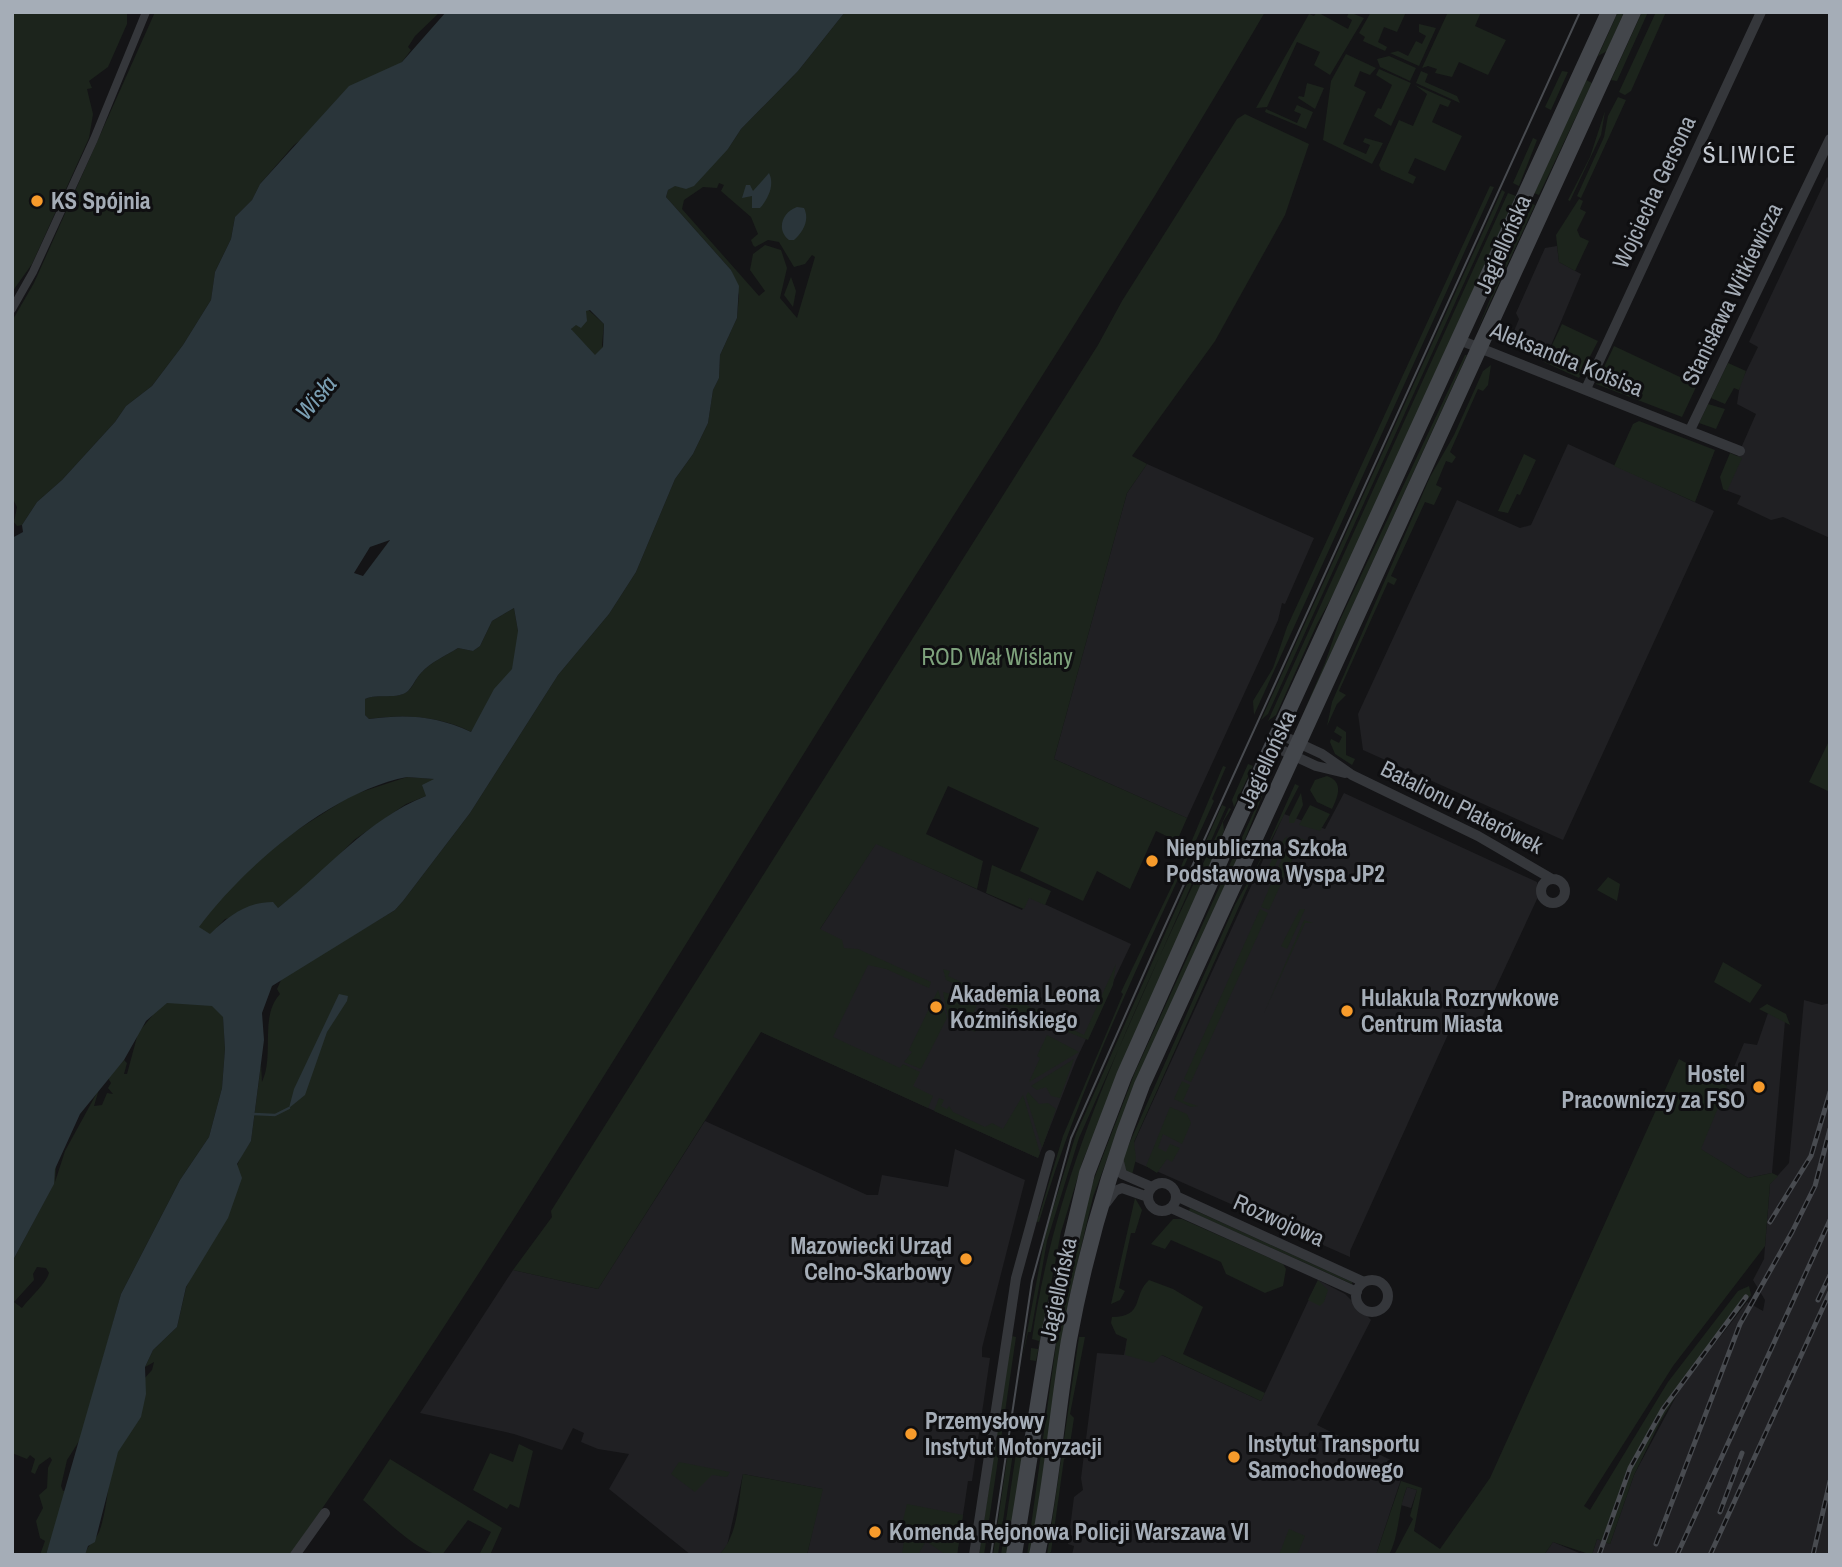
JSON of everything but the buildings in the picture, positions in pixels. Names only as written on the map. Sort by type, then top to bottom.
[{"type":"main road","name":"Jagiellońska","points":[[1014,1555],[1051,1329],[1087,1173],[1124,1076],[1457,339],[1609,12]]},
{"type":"main road","name":"Jagiellońska","points":[[1037,1555],[1069,1342],[1098,1214],[1118,1145],[1142,1085],[1633,12]]},
{"type":"street","points":[[12,309],[33,272],[88,151],[146,12]]},
{"type":"street","name":"Wojciecha Gersona","points":[[1586,389],[1761,12]]},
{"type":"street","name":"Stanisława Witkiewicza","points":[[1690,430],[1830,139]]},
{"type":"street","name":"Aleksandra Kotsisa","points":[[1457,339],[1740,451]]},
{"type":"street","name":"Batalionu Platerówek","points":[[1276,740],[1297,750],[1316,766],[1352,775],[1478,836],[1552,879]]},
{"type":"street","name":"Rozwojowa","points":[[1118,1145],[1117,1165],[1122,1174],[1150,1192]]},
{"type":"street","name":"Jagiellońska","points":[[974,1555],[1016,1278],[1050,1155]]},
{"type":"street","name":"Rozwojowa","points":[[1098,1214],[1119,1188],[1150,1192],[1167,1184],[1176,1196],[1364,1282]]},
{"type":"street","name":"Rozwojowa","points":[[1150,1192],[1150,1206],[1158,1211],[1171,1208],[1357,1292]]},
{"type":"street","points":[[1171,1208],[1176,1196]]},
{"type":"street","points":[[1373,1280],[1384,1285],[1388,1293],[1385,1305],[1377,1311],[1363,1309],[1357,1301],[1357,1292],[1364,1282],[1373,1280]]},
{"type":"street","points":[[295,1555],[325,1513]]},
{"type":"shaded area","points":[[1827,177],[1830,180],[1830,538],[1783,517],[1771,520],[1737,504],[1741,496],[1723,489],[1756,414],[1737,404],[1740,384],[1758,347],[1749,342]]},
{"type":"shaded area","points":[[1557,246],[1559,262],[1581,274],[1544,362],[1512,345],[1512,336],[1519,319],[1516,313],[1545,248]]},
{"type":"shaded area","points":[[1568,444],[1714,511],[1563,840],[1363,750],[1358,714],[1457,500],[1520,528],[1531,525]]},
{"type":"shaded area","points":[[1147,464],[1314,538],[1285,604],[1282,603],[1278,620],[1187,818],[1054,759],[1127,493]]},
{"type":"shaded area","points":[[1344,793],[1537,882],[1537,899],[1477,1028],[1455,1019],[1350,1251],[1350,1257],[1127,1158],[1284,814],[1325,829]]},
{"type":"shaded area","name":"Akademia Leona Koźmińskiego","points":[[876,843],[1022,910],[1029,897],[1131,944],[1076,1060],[1038,1158],[755,1029]]},
{"type":"shaded area","points":[[1804,1000],[1822,1005],[1830,1003],[1830,1555],[1592,1555],[1597,1539],[1610,1544],[1634,1475],[1680,1389],[1747,1302],[1763,1311],[1765,1300],[1753,1280],[1764,1259],[1770,1184],[1789,1163]]},
{"type":"shaded area","points":[[1768,1013],[1785,1021],[1772,1173],[1748,1178],[1700,1149],[1744,1043],[1757,1045]]},
{"type":"shaded area","name":"Przemysłowy Instytut Motoryzacji","points":[[705,1121],[867,1195],[878,1195],[882,1175],[948,1187],[955,1149],[1025,1180],[982,1348],[982,1357],[990,1358],[972,1481],[968,1481],[957,1555],[807,1555],[822,1489],[743,1474],[727,1546],[719,1555],[691,1555],[609,1489],[629,1454],[598,1449],[581,1442],[584,1433],[573,1428],[562,1450],[514,1434],[420,1413],[513,1270],[598,1289]]},
{"type":"shaded area","name":"Instytut Transportu Samochodowego","points":[[1318,1280],[1345,1294],[1371,1320],[1317,1425],[1347,1440],[1350,1446],[1358,1444],[1405,1467],[1376,1555],[1072,1555],[1074,1546],[1068,1544],[1074,1497],[1083,1490],[1081,1478],[1097,1353],[1124,1355],[1127,1339],[1261,1401]]},
{"type":"shaded area","points":[[1407,1487],[1417,1490],[1411,1508],[1401,1505]]},
{"type":"shaded area","points":[[1553,1542],[1584,1555],[1544,1555]]},
{"type":"green space","name":"KS Spójnia","points":[[12,12],[127,12],[127,24],[108,67],[89,81],[92,88],[87,89],[93,114],[89,138],[32,264],[12,292]]},
{"type":"green space","points":[[155,12],[440,12],[415,36],[408,47],[411,50],[402,62],[294,145],[260,184],[252,200],[235,217],[231,239],[215,272],[211,300],[183,345],[152,386],[126,406],[115,422],[62,480],[37,502],[22,525],[17,526],[14,522],[17,507],[12,497],[12,321],[34,283]]},
{"type":"green space","points":[[845,12],[1265,12],[1106,274],[568,1134],[431,1346],[290,1555],[85,1555],[99,1532],[117,1453],[141,1410],[144,1402],[143,1380],[152,1370],[154,1362],[145,1367],[153,1350],[177,1327],[186,1288],[241,1156],[251,1141],[261,1064],[262,1082],[266,1071],[270,1014],[280,994],[277,989],[282,978],[395,910],[403,901],[470,813],[558,675],[609,614],[636,572],[675,479],[693,454],[708,423],[713,390],[719,378],[720,355],[737,318],[739,295],[731,270],[666,197],[668,190],[728,149],[741,129],[798,71]],"holes":[[[719,183],[724,185],[721,191],[751,217],[758,234],[751,240],[755,247],[768,240],[779,242],[794,267],[805,264],[812,255],[815,257],[797,318],[780,298],[787,268],[781,250],[765,245],[753,254],[750,270],[765,291],[759,296],[682,209],[684,200],[703,187],[717,188]]]},
{"type":"green space","points":[[1317,12],[1348,29],[1352,20],[1347,17],[1349,12],[1364,18],[1330,75],[1314,65],[1320,52],[1297,42],[1267,107],[1256,108],[1309,14],[1314,16]]},
{"type":"green space","points":[[1371,12],[1406,12],[1397,32],[1384,27],[1378,42],[1387,47],[1385,51],[1363,41],[1365,37],[1359,33]]},
{"type":"green space","points":[[1448,12],[1481,12],[1475,26],[1506,40],[1488,75],[1459,62],[1452,77],[1435,73],[1437,69],[1428,66],[1422,68]]},
{"type":"green space","points":[[1618,12],[1624,12],[1607,51],[1598,56]]},
{"type":"green space","points":[[1642,12],[1648,12],[1617,81],[1611,80]]},
{"type":"green space","points":[[1656,12],[1666,12],[1631,91],[1625,95],[1619,92]]},
{"type":"green space","points":[[1419,24],[1436,28],[1419,66],[1390,53],[1398,51],[1408,56],[1416,41],[1422,44],[1426,36],[1419,32]]},
{"type":"green space","points":[[1346,54],[1376,68],[1370,75],[1360,71],[1354,86],[1366,92],[1343,144],[1366,154],[1370,145],[1363,142],[1365,138],[1383,143],[1372,164],[1323,140],[1331,81]]},
{"type":"green space","points":[[1389,56],[1416,68],[1410,81],[1380,67],[1377,59]]},
{"type":"green space","points":[[1379,69],[1411,83],[1391,126],[1374,116],[1378,108],[1381,109],[1392,85],[1376,75]]},
{"type":"green space","points":[[1421,71],[1428,74],[1425,82],[1457,96],[1460,103],[1416,83]]},
{"type":"green space","points":[[1562,71],[1568,72],[1551,110],[1545,107]]},
{"type":"green space","points":[[1586,80],[1592,83],[1539,195],[1534,193]]},
{"type":"green space","points":[[1307,83],[1324,88],[1315,109],[1298,98],[1304,97]]},
{"type":"green space","points":[[1415,85],[1451,101],[1448,107],[1440,104],[1432,122],[1462,136],[1445,171],[1415,158],[1408,173],[1416,177],[1413,184],[1381,170],[1379,165],[1399,120],[1413,126],[1427,94]]},
{"type":"green space","points":[[1618,97],[1626,100],[1581,198],[1577,196],[1604,137],[1608,116]]},
{"type":"green space","points":[[1297,105],[1313,112],[1306,129],[1265,112],[1266,109],[1297,123],[1301,114],[1294,111]]},
{"type":"green space","points":[[1605,111],[1601,135],[1570,201],[1568,200],[1590,157]]},
{"type":"green space","name":"ROD Wał Wiślany","points":[[1245,114],[1309,144],[1285,215],[1215,341],[1132,456],[1147,464],[1127,493],[1054,759],[1187,818],[1177,841],[1156,831],[1130,889],[1097,871],[1083,901],[1020,871],[1039,828],[948,786],[926,834],[983,861],[977,889],[876,844],[820,929],[842,940],[844,948],[858,949],[931,982],[929,988],[886,969],[868,965],[833,1037],[900,1068],[903,1064],[920,1072],[913,1086],[933,1096],[928,1108],[761,1032],[598,1289],[513,1270],[552,1217],[551,1211],[1098,345],[1122,301],[1237,119]]},
{"type":"green space","points":[[1533,138],[1537,140],[1519,186],[1513,183]]},
{"type":"green space","points":[[1490,186],[1494,187],[1254,715],[1253,701],[1273,668],[1287,627]]},
{"type":"green space","points":[[1502,190],[1505,192],[1495,215],[1268,714],[1261,720]]},
{"type":"green space","points":[[1508,193],[1516,196],[1339,584],[1317,624],[1276,715],[1268,721]]},
{"type":"green space","points":[[1579,199],[1583,201],[1580,209],[1586,212],[1577,230],[1580,237],[1589,241],[1575,271],[1559,262],[1556,235]]},
{"type":"green space","points":[[1530,203],[1535,205],[1476,333]]},
{"type":"green space","points":[[791,277],[796,291],[793,307],[784,295]]},
{"type":"green space","points":[[583,305],[604,324],[602,345],[606,354],[598,362],[573,340],[570,317]]},
{"type":"green space","points":[[1562,324],[1598,341],[1579,378],[1544,362]]},
{"type":"green space","points":[[1614,346],[1697,385],[1682,417],[1596,384]]},
{"type":"green space","points":[[1465,355],[1296,730],[1325,663],[1339,622]]},
{"type":"green space","points":[[1728,363],[1746,371],[1739,390],[1734,388],[1725,404],[1711,398]]},
{"type":"green space","points":[[1491,365],[1488,385],[1483,391],[1478,389],[1450,452],[1456,457],[1452,463],[1446,461],[1436,485],[1442,488],[1434,505],[1425,502],[1391,576],[1397,579],[1394,585],[1388,582],[1339,691],[1346,695],[1337,704],[1327,726],[1332,702],[1430,477],[1454,435],[1483,371]]},
{"type":"green space","points":[[1708,404],[1725,409],[1716,429],[1699,423]]},
{"type":"green space","points":[[1639,421],[1715,450],[1695,502],[1614,466],[1633,424]]},
{"type":"green space","points":[[1730,453],[1742,458],[1727,491],[1723,489],[1720,477]]},
{"type":"green space","points":[[1524,454],[1536,460],[1520,495],[1517,494],[1508,513],[1498,511]]},
{"type":"green space","points":[[514,608],[518,631],[533,657],[471,732],[434,720],[408,717],[369,719],[365,715],[365,699],[404,694],[421,673],[438,659],[458,648],[473,651],[480,646],[492,621]]},
{"type":"green space","points":[[1337,726],[1346,732],[1346,755],[1355,759],[1352,765],[1335,754],[1330,742],[1331,739],[1339,743],[1342,737],[1334,732]]},
{"type":"green space","points":[[1830,739],[1830,792],[1809,782]]},
{"type":"green space","points":[[1248,764],[1253,766],[1234,807],[1232,800]]},
{"type":"green space","points":[[1223,766],[1226,767],[1212,799],[1214,801],[1097,1061],[1056,1168],[1039,1222],[1033,1221],[1039,1216],[1063,1136],[1123,994],[1121,992],[1180,869]]},
{"type":"green space","points":[[1271,774],[1232,872],[1127,1105],[1093,1197],[1068,1303],[1031,1555],[1027,1555],[1060,1315],[1091,1187],[1135,1072]]},
{"type":"green space","points":[[1327,776],[1338,786],[1332,809],[1317,802],[1310,790],[1315,780]]},
{"type":"green space","points":[[407,777],[435,779],[426,796],[406,804],[354,840],[312,882],[278,908],[225,919],[210,935],[156,912],[228,874],[352,795]]},
{"type":"green space","points":[[1295,784],[1299,786],[1253,875],[1134,1142],[1136,1159],[1132,1175],[1127,1173],[1122,1160],[1235,905],[1264,853]]},
{"type":"green space","points":[[1301,793],[1303,805],[1294,823],[1289,823],[1289,817]]},
{"type":"green space","points":[[1222,805],[1226,807],[1079,1138],[1047,1241],[1031,1332],[1028,1332],[1022,1359],[1046,1231],[1076,1134]]},
{"type":"green space","points":[[1310,805],[1330,814],[1320,831],[1299,825]]},
{"type":"green space","points":[[1229,808],[1231,809],[1223,822],[1224,831],[1083,1160],[1061,1232],[1036,1361],[1030,1360],[1031,1348],[1038,1349],[1039,1341],[1032,1339],[1045,1269],[1063,1200],[1085,1133],[1139,1002]]},
{"type":"green space","points":[[1288,836],[1268,881],[1262,878],[1284,839]]},
{"type":"green space","points":[[1297,837],[1310,842],[1310,851],[1299,845],[1269,910],[1261,907],[1291,838]]},
{"type":"green space","points":[[992,865],[1051,891],[1045,905],[1029,898],[1024,909],[986,893]]},
{"type":"green space","points":[[1608,877],[1620,884],[1617,901],[1597,890]]},
{"type":"green space","points":[[1260,909],[1268,913],[1191,1082],[1184,1079]]},
{"type":"green space","points":[[1300,909],[1305,909],[1287,949],[1281,946]]},
{"type":"green space","points":[[1304,920],[1313,923],[1305,923],[1264,1013]]},
{"type":"green space","points":[[1723,962],[1762,985],[1750,1003],[1714,982]]},
{"type":"green space","points":[[1116,964],[1113,985],[1088,1040],[1042,1022],[1046,1014],[1067,1021],[1065,1026],[1084,1035]]},
{"type":"green space","points":[[943,969],[950,971],[948,976],[985,993],[987,989],[1043,1012],[1039,1021],[946,980]]},
{"type":"green space","points":[[938,990],[947,1018],[921,1069],[904,1062],[912,1052],[909,1050]]},
{"type":"green space","points":[[943,992],[962,997],[960,1002],[966,1005],[969,1001],[977,1005],[972,1015],[982,1019],[975,1032],[948,1018]]},
{"type":"green space","points":[[222,997],[225,1049],[222,1088],[209,1137],[180,1180],[121,1294],[81,1438],[67,1460],[61,1486],[63,1491],[67,1490],[46,1555],[40,1555],[45,1541],[40,1538],[36,1521],[43,1508],[39,1495],[47,1488],[48,1468],[52,1460],[50,1457],[39,1465],[35,1474],[31,1472],[35,1459],[30,1455],[27,1459],[12,1453],[12,1262],[52,1187],[49,1174],[56,1166],[55,1182],[65,1151],[99,1089],[94,1106],[102,1105],[107,1093],[113,1094],[108,1088],[111,1083],[108,1078],[124,1060],[127,1063],[124,1074],[127,1074],[138,1033],[161,1005],[176,999]],"holes":[[[37,1267],[46,1268],[49,1273],[47,1277],[22,1308],[14,1302],[34,1280],[33,1274]]]},
{"type":"green space","points":[[1767,1004],[1786,1014],[1790,1025],[1759,1009]]},
{"type":"green space","points":[[1047,1035],[1079,1052],[1029,1082],[1040,1058],[1037,1056]]},
{"type":"green space","points":[[1074,1059],[1060,1098],[1051,1096],[1046,1087],[1037,1090],[1031,1086]]},
{"type":"green space","points":[[1679,1059],[1727,1086],[1701,1149],[1748,1178],[1772,1173],[1778,1176],[1770,1184],[1765,1246],[1673,1366],[1584,1506],[1590,1510],[1668,1382],[1738,1291],[1749,1286],[1751,1295],[1680,1389],[1660,1422],[1634,1475],[1610,1544],[1597,1539],[1592,1555],[1553,1542],[1544,1555],[1394,1555],[1413,1519],[1410,1516],[1417,1490],[1407,1487],[1389,1555],[1376,1555],[1401,1481],[1422,1488],[1414,1531],[1440,1549],[1490,1478]]},
{"type":"green space","points":[[1182,1081],[1190,1085],[1183,1101],[1198,1106],[1191,1107],[1174,1099]]},
{"type":"green space","points":[[1028,1092],[1039,1104],[1048,1103],[1056,1109],[1042,1148],[1026,1096]]},
{"type":"green space","points":[[1023,1095],[1040,1153],[1038,1158],[934,1111],[939,1098],[944,1100],[941,1106],[947,1109],[949,1106],[953,1112],[985,1127],[992,1123],[1003,1129]]},
{"type":"green space","points":[[1170,1107],[1187,1114],[1191,1123],[1182,1144],[1163,1134],[1158,1148],[1166,1152],[1170,1144],[1180,1148],[1172,1162],[1167,1159],[1157,1173],[1146,1166]]},
{"type":"green space","points":[[1135,1198],[1142,1210],[1135,1233],[1131,1233],[1119,1288],[1125,1291],[1120,1300],[1111,1304]]},
{"type":"green space","points":[[1190,1208],[1352,1282],[1352,1284],[1189,1211]]},
{"type":"green space","points":[[1173,1219],[1182,1219],[1283,1264],[1286,1269],[1283,1286],[1265,1293],[1226,1274],[1221,1262],[1171,1240],[1165,1249],[1151,1244]]},
{"type":"green space","points":[[1149,1280],[1173,1289],[1203,1307],[1183,1354],[1265,1393],[1261,1401],[1162,1355],[1153,1363],[1125,1355],[1127,1339],[1116,1334],[1111,1323],[1112,1317],[1122,1316],[1134,1309]]},
{"type":"green space","points":[[1318,1280],[1328,1290],[1320,1306],[1308,1300]]},
{"type":"green space","points":[[1011,1336],[1016,1337],[984,1555],[979,1555]]},
{"type":"green space","points":[[1079,1337],[1085,1337],[1070,1414],[1074,1418],[1068,1457],[1064,1459],[1051,1552],[1047,1555]]},
{"type":"green space","points":[[519,1444],[533,1451],[519,1508],[510,1504],[507,1509],[473,1490],[490,1453],[513,1462]]},
{"type":"green space","points":[[1009,1445],[1014,1446],[998,1555],[993,1555]]},
{"type":"green space","points":[[1017,1446],[1023,1447],[1023,1453],[1009,1555],[1001,1555]]},
{"type":"green space","points":[[390,1459],[502,1528],[490,1555],[479,1555],[491,1532],[468,1520],[442,1555],[422,1549],[363,1500]]},
{"type":"green space","points":[[679,1462],[730,1472],[727,1477],[712,1475],[695,1492],[671,1474]]},
{"type":"green space","points":[[743,1474],[823,1489],[807,1555],[719,1555],[726,1547],[734,1527]]},
{"type":"green space","points":[[907,1504],[963,1515],[957,1555],[946,1555],[926,1541],[918,1555],[902,1555],[906,1525],[902,1524]]},
{"type":"green space","points":[[1289,1529],[1305,1536],[1297,1555],[1279,1555]]},
{"type":"water","name":"Wisła","points":[[446,12],[845,12],[798,71],[741,129],[728,149],[694,186],[686,189],[675,186],[668,190],[666,197],[731,270],[739,286],[737,318],[720,355],[719,378],[713,390],[708,423],[693,454],[675,479],[636,572],[609,614],[558,675],[470,813],[403,901],[395,910],[272,986],[262,1013],[264,1040],[251,1141],[237,1164],[242,1178],[228,1218],[186,1287],[177,1327],[153,1350],[145,1367],[146,1394],[141,1417],[118,1452],[95,1542],[88,1546],[85,1555],[46,1555],[121,1294],[180,1180],[209,1137],[222,1088],[225,1049],[223,1017],[212,1006],[167,1003],[146,1021],[124,1060],[80,1114],[55,1169],[54,1184],[12,1262],[12,538],[23,532],[22,525],[37,502],[62,480],[115,422],[126,406],[152,386],[183,345],[211,300],[215,272],[231,239],[235,217],[252,200],[260,184],[349,86],[402,62]],"holes":[[[590,310],[604,324],[603,347],[595,355],[571,329],[576,325],[581,328],[587,321],[586,311]],[[390,540],[363,576],[354,573],[370,547]],[[514,608],[518,631],[512,669],[494,689],[471,732],[434,720],[409,717],[369,719],[365,715],[365,699],[404,694],[419,675],[438,659],[458,648],[473,651],[480,646],[492,621]],[[407,777],[434,779],[422,785],[426,796],[404,806],[366,832],[278,908],[273,902],[254,904],[231,916],[210,934],[199,927],[240,880],[291,835],[349,798],[378,785]]]},
{"type":"water","points":[[769,173],[771,187],[768,196],[760,208],[752,208],[752,196],[742,198],[746,185],[750,185],[753,191]]},
{"type":"water","points":[[804,208],[806,221],[797,237],[789,240],[783,231],[782,222],[792,209]]},
{"type":"water","points":[[339,994],[348,996],[347,1001],[327,1032],[305,1095],[289,1108],[294,1089]]},
{"type":"waterway","points":[[253,1114],[275,1115],[289,1108]]},
{"type":"tram line","points":[[991,1555],[1032,1281],[1071,1138],[1580,12]]},
{"type":"railway","points":[[1770,1222],[1811,1156],[1830,1092]]},
{"type":"railway","points":[[1656,1544],[1740,1324],[1815,1186],[1830,1129]]},
{"type":"railway","points":[[1677,1555],[1830,1220]]},
{"type":"railway","points":[[1818,1300],[1830,1275]]},
{"type":"railway","points":[[1710,1555],[1830,1292]]},
{"type":"railway","points":[[1599,1555],[1630,1468],[1663,1409],[1746,1297]]},
{"type":"railway","points":[[1720,1512],[1742,1453]]},
{"type":"railway","points":[[1813,1555],[1830,1481]]},
{"type":"place","name":"KS Spójnia","points":[[37,201]]},
{"type":"place","name":"Niepubliczna Szkoła Podstawowa Wyspa JP2","points":[[1152,861]]},
{"type":"place","name":"Akademia Leona Koźmińskiego","points":[[936,1007]]},
{"type":"place","name":"Hulakula Rozrywkowe Centrum Miasta","points":[[1347,1011]]},
{"type":"place","name":"Hostel Pracowniczy za FSO","points":[[1759,1087]]},
{"type":"place","name":"Mazowiecki Urząd Celno-Skarbowy","points":[[966,1259]]},
{"type":"place","name":"Przemysłowy Instytut Motoryzacji","points":[[911,1434]]},
{"type":"place","name":"Instytut Transportu Samochodowego","points":[[1234,1457]]},
{"type":"place","name":"Komenda Rejonowa Policji Warszawa VI","points":[[875,1532]]},
{"type":"district","name":"ŚLIWICE","points":[[1750,155]]}]
